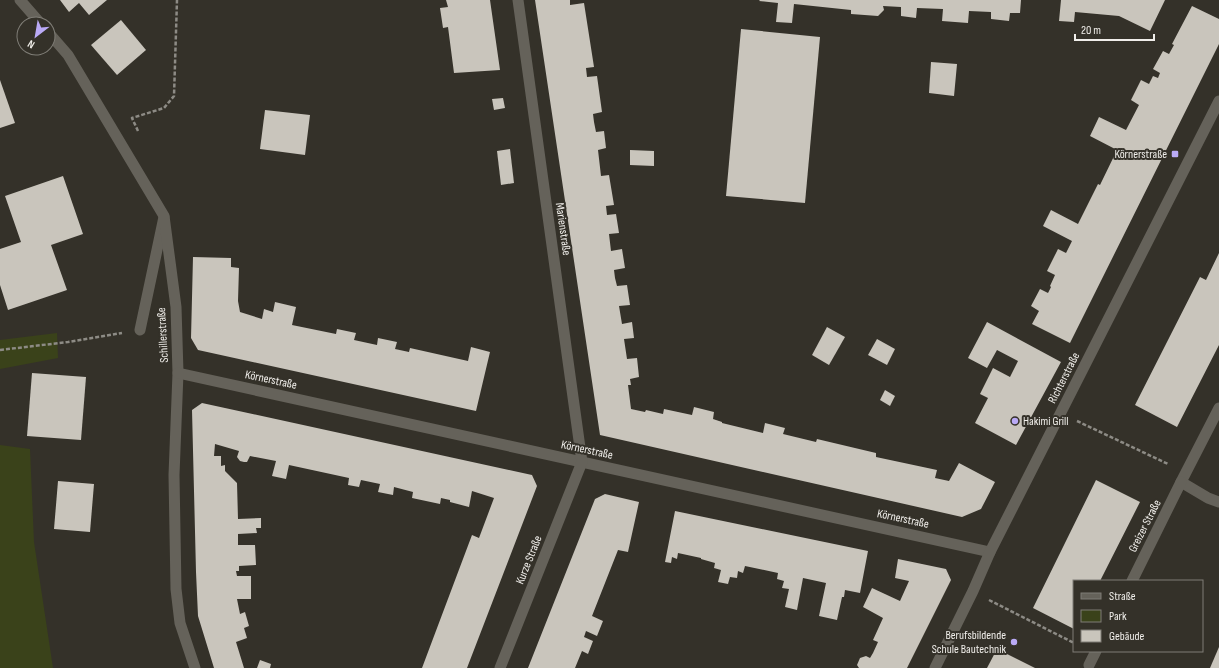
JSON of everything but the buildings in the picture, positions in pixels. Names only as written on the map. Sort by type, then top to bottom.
[{"type":"street","points":[[20,0],[34,16]]},
{"type":"street","name":"Marienstraße","points":[[518,0],[582,462]]},
{"type":"street","name":"Schillerstraße","points":[[56,41],[68,55],[164,216],[176,307],[178,373],[174,475],[176,589],[180,623],[195,668]]},
{"type":"street","name":"Richterstraße","points":[[935,668],[973,591],[990,552],[1219,101]]},
{"type":"street","points":[[140,330],[164,216]]},
{"type":"street","name":"Körnerstraße","points":[[178,373],[990,552]]},
{"type":"street","name":"Greizer Straße","points":[[1133,580],[1219,408]]},
{"type":"street","name":"Kurze Straße","points":[[500,668],[582,462]]},
{"type":"street","points":[[1184,478],[1208,498],[1219,502]]},
{"type":"street","points":[[1089,665],[1096,652]]},
{"type":"path","points":[[138,133],[132,118],[164,108],[174,96],[177,0]]},
{"type":"path","points":[[0,350],[68,342],[140,330]]},
{"type":"path","points":[[1060,413],[1184,478]]},
{"type":"path","points":[[973,591],[1073,643]]},
{"type":"green space","points":[[57,333],[58,358],[0,369],[0,340]]},
{"type":"green space","points":[[0,445],[30,449],[34,542],[53,668],[0,668]]},
{"type":"place","name":"Körnerstraße","points":[[1175,154]]},
{"type":"place","name":"Hakimi Grill","points":[[1015,421]]},
{"type":"place","name":"Berufsbildende Schule Bautechnik","points":[[1014,642]]}]
